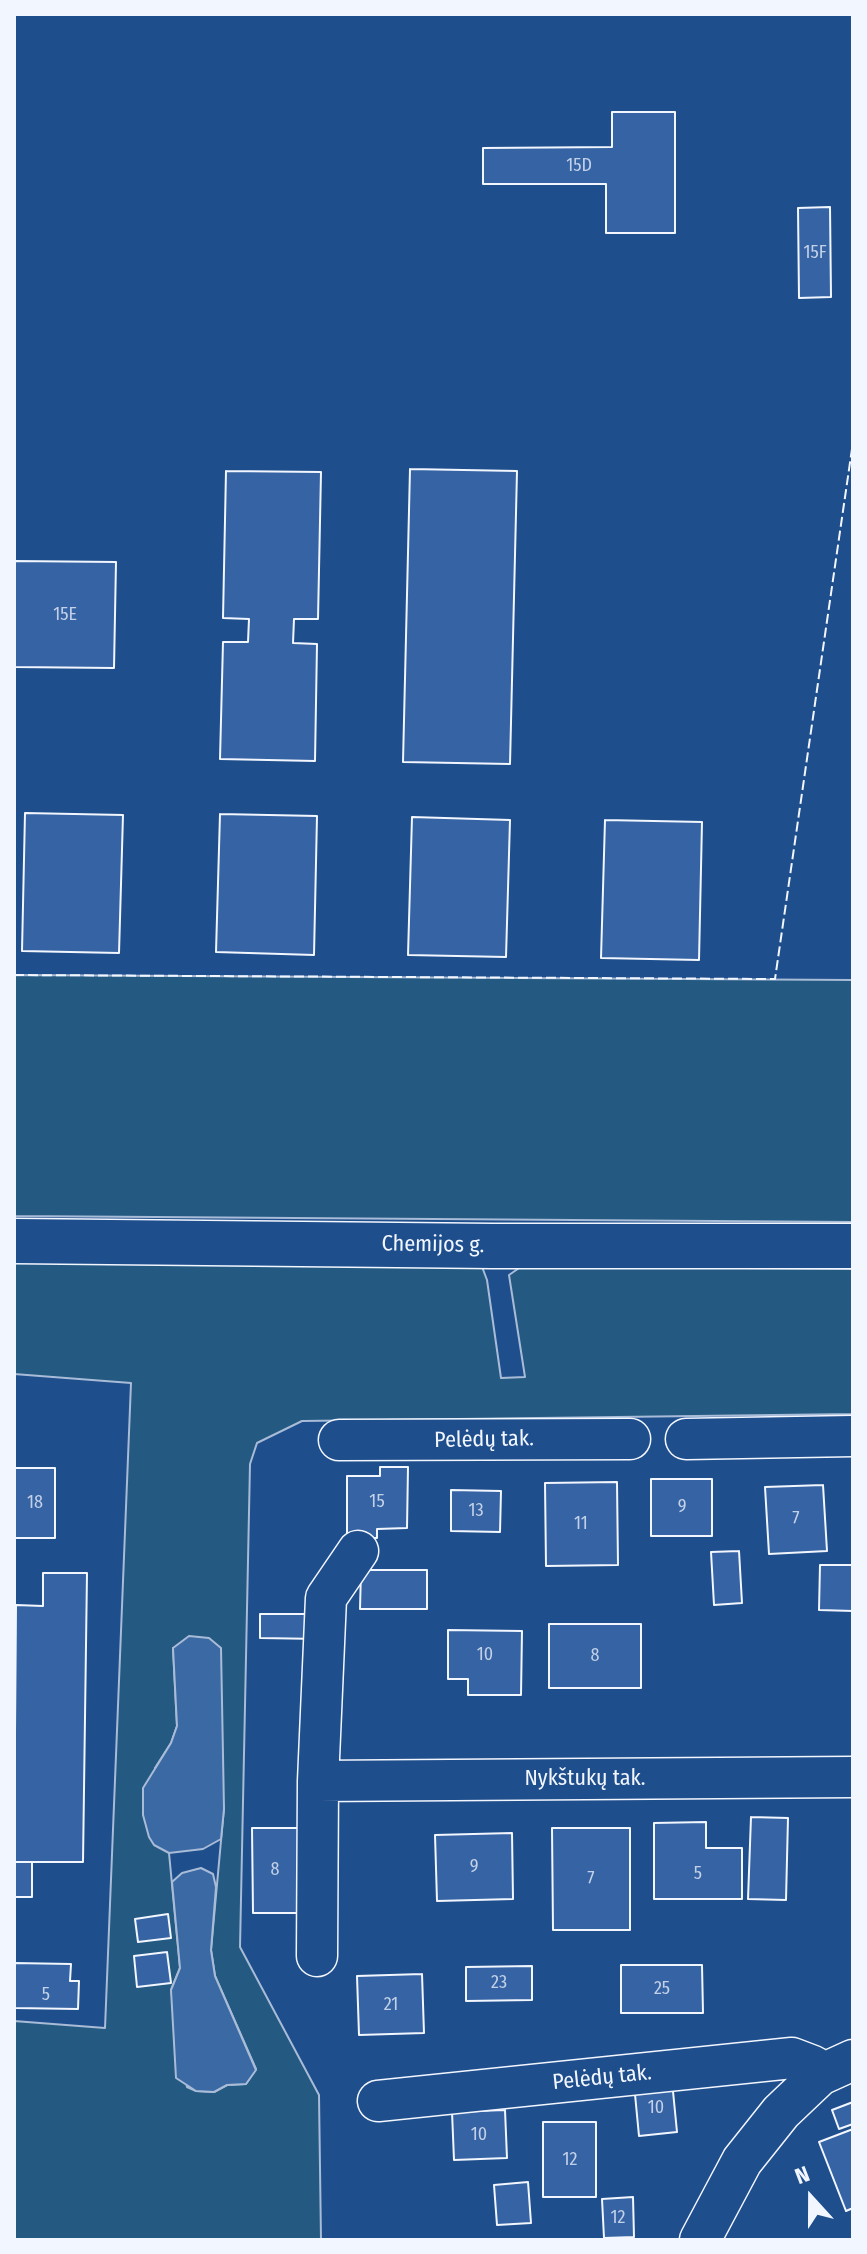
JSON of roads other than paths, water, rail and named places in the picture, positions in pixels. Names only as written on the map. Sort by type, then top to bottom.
[{"type":"main road","name":"Chemijos g.","points":[[14,1241],[853,1246]]},
{"type":"street","points":[[686,1439],[853,1436]]},
{"type":"street","name":"Pelėdų tak.","points":[[339,1440],[630,1439]]},
{"type":"street","points":[[317,1956],[318,1781],[326,1598],[358,1551]]},
{"type":"street","name":"Nykštukų tak.","points":[[318,1781],[853,1777]]},
{"type":"street","name":"Pelėdų tak.","points":[[378,2101],[792,2058],[813,2066],[836,2067]]},
{"type":"street","points":[[700,2240],[742,2161],[781,2112],[836,2067]]}]
